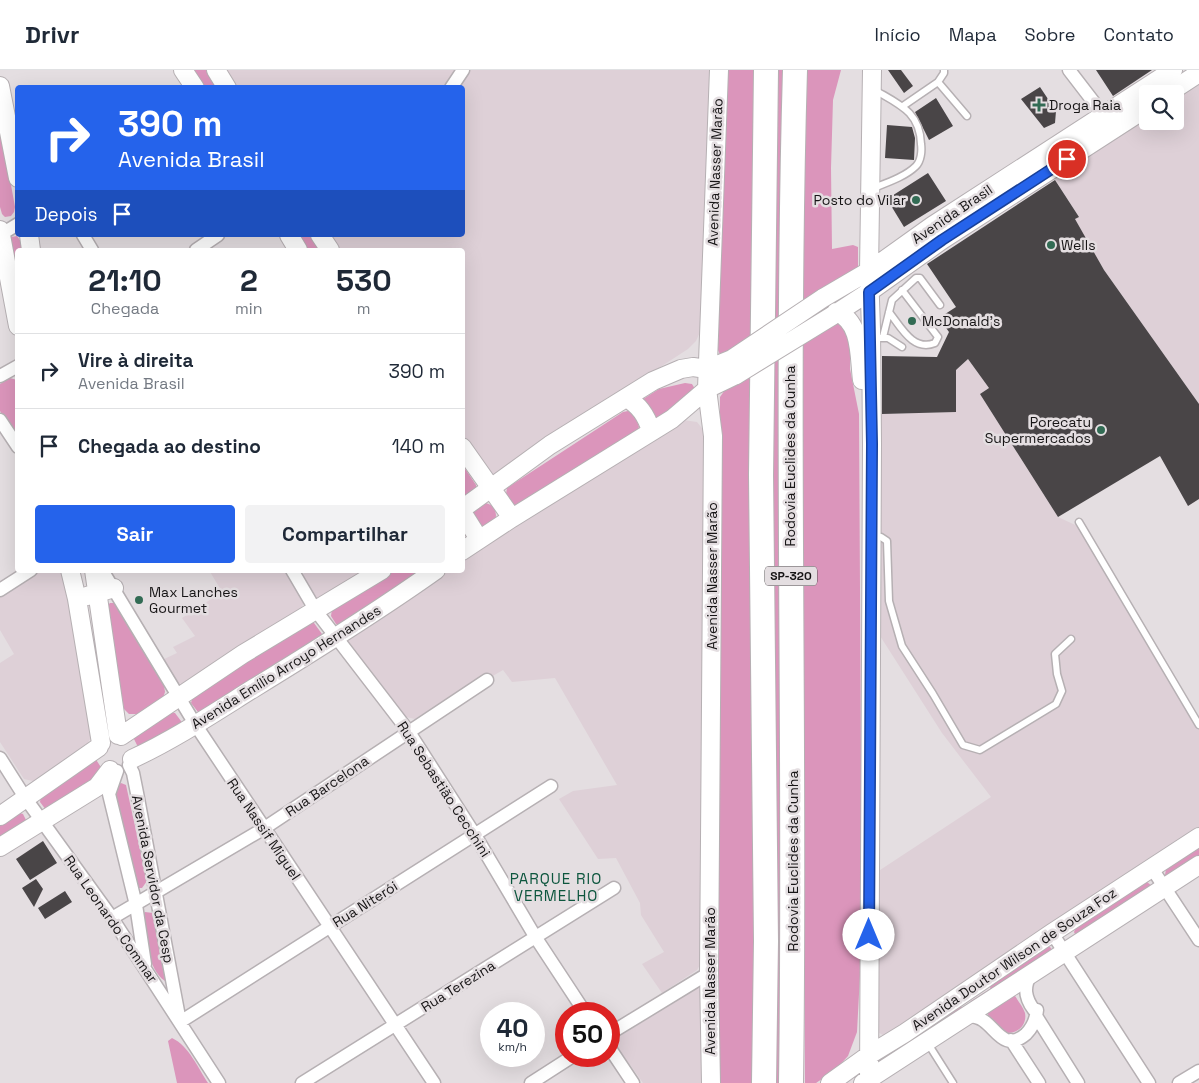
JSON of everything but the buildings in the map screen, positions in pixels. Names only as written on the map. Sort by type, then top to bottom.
[{"type":"highway","name":"Rodovia Euclides da Cunha","points":[[764,1083],[766,941],[761,466],[766,70]]},
{"type":"highway","name":"Rodovia Euclides da Cunha","points":[[791,1083],[794,928],[790,249],[795,70]]},
{"type":"main road","points":[[183,70],[193,85]]},
{"type":"main road","points":[[216,70],[226,85]]},
{"type":"main road","name":"Avenida Nasser Marão","points":[[710,1083],[709,973],[713,436],[707,389],[719,70]]},
{"type":"main road","points":[[867,1082],[869,1055],[872,444],[877,338],[869,292],[872,70]]},
{"type":"main road","name":"Avenida Brasil","points":[[734,367],[823,298],[937,233],[1109,122],[1173,70]]},
{"type":"main road","points":[[1181,85],[1199,73]]},
{"type":"main road","points":[[0,86],[15,163]]},
{"type":"main road","name":"Avenida Brasil","points":[[1109,122],[1139,110]]},
{"type":"main road","points":[[0,233],[15,310]]},
{"type":"main road","name":"Avenida Brasil","points":[[734,367],[834,314],[869,292],[937,233]]},
{"type":"main road","points":[[289,237],[297,248]]},
{"type":"main road","points":[[321,237],[329,248]]},
{"type":"main road","points":[[834,314],[844,315],[852,323],[857,339],[872,444]]},
{"type":"main road","points":[[465,508],[550,445],[653,381],[681,369],[693,367],[708,369],[734,367]]},
{"type":"main road","points":[[465,549],[672,419],[734,367]]},
{"type":"main road","points":[[626,398],[642,411],[651,431]]},
{"type":"main road","points":[[465,451],[512,518]]},
{"type":"main road","points":[[465,515],[479,540]]},
{"type":"main road","points":[[71,573],[77,599],[100,745],[99,761],[104,767],[122,766],[133,748],[130,743],[120,736],[105,591],[96,573]]},
{"type":"main road","points":[[0,816],[100,745],[108,737],[120,736],[243,654],[377,573]]},
{"type":"main road","name":"Avenida Emílio Arroyo Hernandes","points":[[0,847],[97,787],[122,766],[336,638],[432,573]]},
{"type":"main road","points":[[77,599],[105,591]]},
{"type":"main road","name":"Avenida Doutor Wilson de Souza Foz","points":[[832,1082],[869,1055],[1199,837]]},
{"type":"main road","name":"Avenida Doutor Wilson de Souza Foz","points":[[867,1082],[1199,865]]},
{"type":"main road","points":[[966,1016],[967,999],[985,987],[986,977]]},
{"type":"main road","points":[[916,1025],[927,1041]]},
{"type":"street","points":[[453,85],[463,70]]},
{"type":"street","points":[[1069,70],[1109,122]]},
{"type":"street","points":[[7,124],[15,136]]},
{"type":"street","points":[[0,233],[15,226]]},
{"type":"street","points":[[84,237],[91,248]]},
{"type":"street","points":[[199,248],[215,237]]},
{"type":"street","points":[[0,376],[15,368]]},
{"type":"street","points":[[0,420],[15,442]]},
{"type":"street","points":[[0,590],[26,573]]},
{"type":"street","name":"Rua Nassif Miguel","points":[[102,573],[105,591],[434,1083]]},
{"type":"street","name":"Rua Sebastião Cecchini","points":[[294,573],[316,611],[409,732],[475,834],[536,938],[578,1002]]},
{"type":"street","name":"Rua Barcelona","points":[[112,918],[263,829],[487,680]]},
{"type":"street","name":"Rua Leonardo Commar","points":[[0,758],[26,799],[112,918],[219,1083]]},
{"type":"street","name":"Avenida Servidor da Cesp","points":[[146,969],[136,905],[109,794],[122,766],[133,773],[180,1022]]},
{"type":"street","name":"Rua Niterói","points":[[180,1022],[551,786]]},
{"type":"street","points":[[1151,867],[1199,940]]},
{"type":"street","name":"Rua Terezina","points":[[302,1083],[614,888]]},
{"type":"street","points":[[1052,933],[1150,1083]]},
{"type":"street","points":[[620,1027],[709,973]]},
{"type":"street","points":[[966,1016],[982,1019],[1003,1039],[1011,1040],[1022,1037],[1034,1023],[1037,1010],[1034,1010],[1026,996],[1026,985],[1031,974]]},
{"type":"street","points":[[1036,1016],[1078,1083]]},
{"type":"street","points":[[1011,1040],[1039,1083]]},
{"type":"street","points":[[620,1064],[633,1083]]},
{"type":"street","points":[[531,1083],[556,1067]]},
{"type":"street","points":[[1179,1083],[1199,1071]]},
{"type":"lane","points":[[903,106],[938,82],[944,70]]},
{"type":"lane","points":[[938,82],[968,116]]},
{"type":"lane","points":[[870,190],[910,171],[918,164],[922,150],[921,132],[918,124],[903,106],[872,88]]},
{"type":"lane","points":[[902,347],[877,338],[889,312],[892,300],[916,278],[920,278],[940,306]]},
{"type":"lane","points":[[889,312],[916,344],[928,346],[935,343],[938,336],[902,290]]},
{"type":"lane","points":[[1079,522],[1199,725]]},
{"type":"lane","points":[[871,536],[881,537],[887,541],[889,600],[902,646],[963,745],[980,750],[1056,704],[1062,691],[1057,674],[1055,654],[1071,639]]},
{"type":"lane","points":[[927,1041],[953,1083]]},
{"type":"shaded area","points":[[189,70],[212,70],[222,85],[199,85]]},
{"type":"shaded area","points":[[223,70],[456,70],[446,85],[233,85]]},
{"type":"shaded area","points":[[467,70],[711,70],[701,330],[696,341],[688,349],[496,474],[489,476],[465,443],[465,248],[338,248],[330,237],[465,237],[465,85],[457,85]]},
{"type":"shaded area","points":[[726,70],[758,70],[756,334],[721,357],[718,350]]},
{"type":"shaded area","points":[[770,70],[785,70],[783,317],[767,327]]},
{"type":"shaded area","points":[[803,70],[841,70],[833,100],[831,168],[832,249],[853,245],[858,247],[858,268],[798,307]]},
{"type":"shaded area","points":[[1199,84],[1199,404],[1104,270],[1075,219],[1079,217],[1054,178],[1139,122],[1139,130],[1184,130],[1184,93]]},
{"type":"shaded area","points":[[0,124],[15,207],[11,216],[5,217],[0,207]]},
{"type":"shaded area","points":[[11,237],[18,237],[23,248],[15,248],[15,287],[8,240]]},
{"type":"shaded area","points":[[293,237],[317,237],[325,248],[301,248]]},
{"type":"shaded area","points":[[837,323],[845,328],[850,340],[850,369],[859,414],[862,937],[857,1032],[848,1056],[835,1070],[816,1083],[805,1083],[801,341]]},
{"type":"shaded area","points":[[781,354],[789,1083],[770,1083],[765,363]]},
{"type":"shaded area","points":[[968,359],[989,388],[980,394],[1058,517],[1084,529],[1199,725],[1199,829],[917,1017],[883,1035],[876,1031],[874,874],[991,797],[942,733],[875,628],[875,414],[956,412],[956,370]]},
{"type":"shaded area","points":[[755,370],[759,1083],[717,1083],[716,958],[720,397],[727,387]]},
{"type":"shaded area","points":[[10,378],[15,379],[15,436],[0,411],[0,384]]},
{"type":"shaded area","points":[[685,383],[692,384],[695,389],[694,394],[655,421],[640,401],[659,389]]},
{"type":"shaded area","points":[[628,411],[634,416],[639,427],[636,433],[521,507],[512,504],[506,494],[507,488],[623,412]]},
{"type":"shaded area","points":[[683,420],[697,422],[705,432],[704,958],[697,970],[662,993],[642,964],[664,952],[641,915],[640,903],[616,858],[598,859],[559,799],[573,791],[617,785],[555,678],[512,682],[503,670],[491,677],[484,675],[415,719],[406,717],[348,644],[350,636],[398,607],[446,573],[465,573],[465,559],[480,548]]},
{"type":"shaded area","points":[[465,468],[476,485],[476,492],[466,498]]},
{"type":"shaded area","points":[[484,503],[492,507],[496,515],[492,523],[484,527],[476,523],[472,515],[476,507]]},
{"type":"shaded area","points":[[36,573],[65,573],[92,736],[84,749],[37,782],[24,779],[0,742],[0,663],[14,654],[0,630],[0,597]]},
{"type":"shaded area","points":[[211,573],[287,573],[304,601],[301,611],[182,684],[172,681],[160,661],[177,653],[173,647],[195,636],[182,618],[222,592]]},
{"type":"shaded area","points":[[304,573],[368,573],[322,600],[311,596],[300,576]]},
{"type":"shaded area","points":[[387,573],[424,573],[344,626],[336,624],[331,616],[332,609]]},
{"type":"shaded area","points":[[110,603],[116,603],[119,606],[164,685],[165,692],[163,698],[137,714],[129,714],[124,709],[107,611],[107,606]]},
{"type":"shaded area","points":[[308,623],[314,623],[322,634],[320,640],[205,711],[198,712],[191,703],[193,696]]},
{"type":"shaded area","points":[[169,712],[175,713],[181,721],[180,728],[138,747],[132,735]]},
{"type":"shaded area","points":[[95,758],[104,772],[51,810],[46,810],[40,802],[41,796]]},
{"type":"shaded area","points":[[121,783],[126,785],[147,881],[142,888],[138,888],[115,792],[117,785]]},
{"type":"shaded area","points":[[17,812],[23,814],[26,820],[25,826],[0,842],[0,823]]},
{"type":"shaded area","points":[[1199,848],[1199,860],[1167,877],[1165,875],[1166,869]]},
{"type":"shaded area","points":[[1147,882],[1152,886],[1076,936],[1074,932],[1076,927]]},
{"type":"shaded area","points":[[145,912],[153,913],[156,917],[168,978],[165,981],[159,976],[151,960],[142,915]]},
{"type":"shaded area","points":[[1046,947],[1050,947],[1053,951],[970,1004],[971,1001],[990,989],[991,982]]},
{"type":"shaded area","points":[[697,987],[702,990],[703,1083],[643,1083],[620,1051],[620,1036]]},
{"type":"shaded area","points":[[1013,992],[1024,1010],[1025,1019],[1021,1028],[1008,1033],[998,1030],[994,1026],[986,1010]]},
{"type":"shaded area","points":[[960,1005],[963,1009],[928,1032],[925,1028]]},
{"type":"shaded area","points":[[172,1038],[188,1052],[208,1083],[177,1083],[168,1041]]},
{"type":"place","name":"Droga Raia","points":[[1039,105]]},
{"type":"place","name":"Posto do Vilar","points":[[916,200]]},
{"type":"place","name":"Wells","points":[[1051,245]]},
{"type":"place","name":"McDonald's","points":[[912,321]]},
{"type":"place","name":"Porecatu Supermercados","points":[[1101,430]]},
{"type":"place","name":"Max Lanches Gourmet","points":[[139,600]]},
{"type":"district","name":"PARQUE RIO VERMELHO","points":[[556,888]]},
{"type":"route","points":[[869,935],[872,444],[869,292],[942,240],[1067,159]]}]
